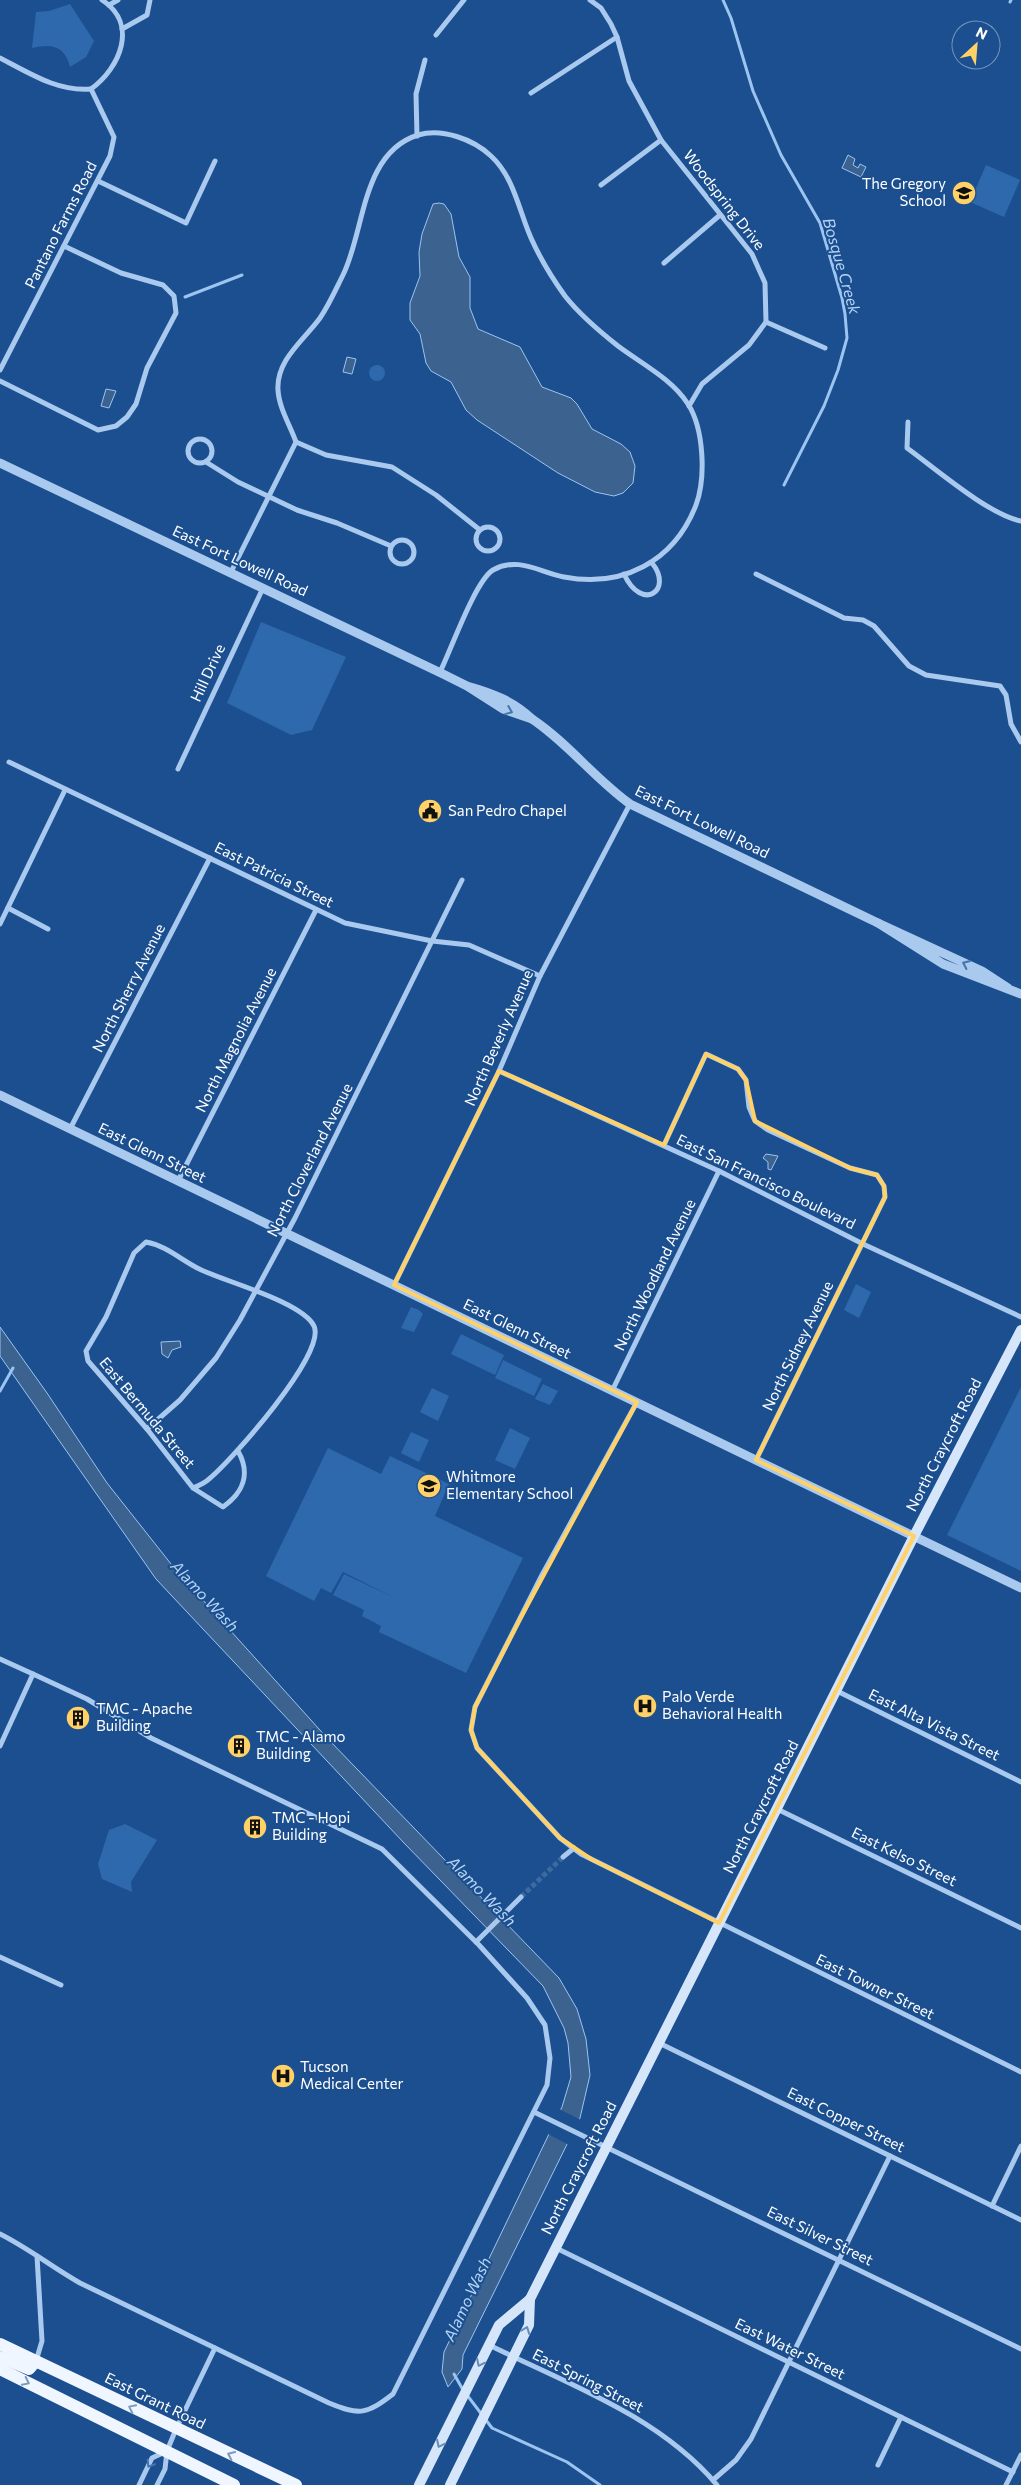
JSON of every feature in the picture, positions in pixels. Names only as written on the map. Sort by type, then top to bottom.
[{"type":"main road","name":"North Craycroft Road","points":[[419,2485],[499,2325],[530,2298],[914,1536],[1021,1330]]},
{"type":"main road","name":"North Craycroft Road","points":[[450,2485],[529,2325],[530,2298]]},
{"type":"main road","name":"East Grant Road","points":[[0,2344],[296,2485]]},
{"type":"main road","points":[[0,2358],[29,2369],[36,2361]]},
{"type":"main road","points":[[0,2369],[234,2485]]},
{"type":"street","points":[[0,58],[57,86],[74,91],[91,89],[105,79],[118,60],[122,40],[122,29],[109,5],[102,0]]},
{"type":"street","points":[[109,5],[118,0]]},
{"type":"street","points":[[122,29],[147,15],[150,0]]},
{"type":"street","points":[[436,35],[464,0]]},
{"type":"street","name":"Woodspring Drive","points":[[590,0],[601,8],[618,37],[629,81],[661,140],[752,254],[760,269],[766,290],[766,322]]},
{"type":"street","points":[[530,93],[618,37]]},
{"type":"street","points":[[417,136],[416,94],[425,60]]},
{"type":"street","name":"Pantano Farms Road","points":[[0,370],[110,156],[114,137],[91,89]]},
{"type":"street","points":[[440,672],[480,584],[492,571],[510,564],[528,565],[561,576],[593,581],[624,574],[652,563],[671,546],[686,526],[697,503],[703,475],[701,445],[689,406],[671,384],[600,331],[568,300],[553,279],[531,237],[503,170],[491,156],[459,137],[439,133],[417,136],[400,146],[383,161],[372,178],[344,273],[320,318],[295,345],[283,366],[277,388],[282,408],[296,442],[326,455],[392,467],[436,495],[480,530]]},
{"type":"street","points":[[601,185],[661,140]]},
{"type":"street","points":[[98,181],[186,223],[215,161]]},
{"type":"street","points":[[664,263],[720,215]]},
{"type":"street","points":[[0,381],[98,430],[116,426],[127,417],[136,404],[147,368],[176,313],[174,296],[163,285],[121,273],[64,246]]},
{"type":"street","points":[[689,406],[702,384],[749,345],[766,322],[825,348]]},
{"type":"street","points":[[908,422],[907,448],[990,508],[1010,519],[1021,521]]},
{"type":"street","points":[[206,462],[211,457],[212,450],[210,444],[201,439],[195,440],[188,449],[188,455],[192,461],[199,464],[206,462],[238,482],[297,510],[337,523],[391,546]]},
{"type":"street","points":[[231,572],[267,496],[296,442]]},
{"type":"street","name":"East Fort Lowell Road","points":[[0,462],[440,672],[467,686],[503,709],[532,719],[611,790],[630,804],[982,971],[1021,994]]},
{"type":"street","points":[[488,527],[497,531],[500,538],[496,548],[490,550],[480,547],[476,538],[480,530],[488,527]]},
{"type":"street","points":[[401,540],[409,542],[414,549],[414,557],[408,563],[397,564],[391,558],[391,546],[401,540]]},
{"type":"street","points":[[624,574],[629,585],[638,594],[647,596],[656,592],[660,585],[659,576],[652,563]]},
{"type":"street","points":[[756,574],[844,618],[863,620],[874,626],[909,666],[926,675],[1000,686],[1006,695],[1011,724],[1021,742]]},
{"type":"street","name":"Hill Drive","points":[[178,769],[263,588]]},
{"type":"street","name":"East Patricia Street","points":[[9,762],[345,923],[432,941],[469,945],[540,976]]},
{"type":"street","points":[[0,924],[65,790]]},
{"type":"street","name":"North Beverly Avenue","points":[[394,1285],[500,1071],[540,976],[630,804]]},
{"type":"street","name":"North Sherry Avenue","points":[[70,1129],[210,858]]},
{"type":"street","name":"North Cloverland Avenue","points":[[147,1429],[180,1400],[216,1358],[256,1291],[287,1234],[462,880]]},
{"type":"street","points":[[8,908],[48,929]]},
{"type":"street","name":"North Magnolia Avenue","points":[[178,1182],[316,910]]},
{"type":"street","name":"North Sidney Avenue","points":[[664,1145],[706,1054],[738,1069],[746,1080],[749,1107],[755,1121],[768,1130],[850,1168],[877,1175],[884,1186],[885,1197],[756,1460]]},
{"type":"street","name":"East San Francisco Boulevard","points":[[500,1071],[720,1171],[863,1244],[1021,1317]]},
{"type":"street","name":"East Glenn Street","points":[[0,1096],[1021,1588]]},
{"type":"street","name":"North Woodland Avenue","points":[[612,1390],[720,1171]]},
{"type":"street","name":"East Bermuda Street","points":[[193,1488],[147,1429],[88,1362],[86,1351],[106,1316],[134,1253],[146,1242],[160,1244],[206,1272],[256,1291]]},
{"type":"street","points":[[193,1488],[208,1481],[262,1424],[306,1360],[315,1340],[315,1327],[305,1314],[256,1291]]},
{"type":"street","name":"East Towner Street","points":[[637,1402],[523,1613],[475,1707],[471,1730],[476,1748],[560,1838],[591,1859],[1021,2072]]},
{"type":"street","points":[[193,1488],[222,1507],[235,1498],[244,1477],[245,1463],[238,1451]]},
{"type":"street","points":[[0,1658],[86,1699],[151,1738],[382,1849],[476,1942],[527,1998],[545,2025],[550,2058],[547,2086],[393,2394],[374,2409],[350,2412],[80,2282],[49,2266],[37,2255],[0,2234]]},
{"type":"street","points":[[0,1746],[34,1674]]},
{"type":"street","name":"East Alta Vista Street","points":[[836,1691],[1021,1782]]},
{"type":"street","name":"East Kelso Street","points":[[777,1809],[1021,1928]]},
{"type":"street","points":[[563,1857],[574,1848]]},
{"type":"street","points":[[476,1942],[521,1897]]},
{"type":"street","points":[[0,1957],[61,1985]]},
{"type":"street","name":"East Copper Street","points":[[659,2043],[1021,2220]]},
{"type":"street","name":"East Silver Street","points":[[534,2112],[1021,2348]]},
{"type":"street","points":[[992,2206],[1021,2146]]},
{"type":"street","points":[[713,2480],[736,2460],[747,2446],[890,2156]]},
{"type":"street","name":"East Water Street","points":[[556,2248],[1013,2472]]},
{"type":"street","points":[[36,2361],[42,2345],[37,2255]]},
{"type":"street","name":"East Spring Street","points":[[489,2346],[626,2412],[681,2448],[717,2485]]},
{"type":"street","points":[[157,2485],[165,2469],[167,2451],[176,2429],[216,2348]]},
{"type":"street","points":[[878,2465],[901,2417]]},
{"type":"street","points":[[139,2485],[152,2458],[167,2451]]},
{"type":"street","points":[[1006,2485],[1021,2454]]},
{"type":"highlighted area","points":[[706,1054],[738,1069],[746,1080],[755,1121],[850,1168],[877,1175],[884,1186],[885,1197],[756,1460],[914,1536],[719,1923],[591,1859],[560,1838],[477,1748],[471,1730],[475,1707],[637,1402],[394,1285],[499,1071],[664,1145]]},
{"type":"shaded area","points":[[70,4],[94,41],[86,57],[70,67],[65,54],[57,48],[46,46],[32,48],[36,12],[49,11]]},
{"type":"shaded area","points":[[848,155],[855,159],[853,165],[858,168],[860,164],[866,167],[861,177],[842,168]]},
{"type":"shaded area","points":[[986,165],[1020,180],[1004,217],[970,202]]},
{"type":"shaded area","points":[[433,204],[444,204],[451,214],[459,257],[470,277],[470,308],[478,329],[520,347],[542,387],[571,398],[577,404],[592,429],[621,444],[630,452],[635,466],[633,483],[623,493],[614,496],[595,492],[558,473],[477,420],[466,410],[451,382],[431,371],[426,363],[420,334],[410,320],[410,303],[420,276],[419,252],[422,234]]},
{"type":"shaded area","points":[[347,357],[356,359],[352,374],[343,372]]},
{"type":"shaded area","points":[[377,365],[383,367],[385,373],[383,379],[377,381],[371,379],[369,373],[371,367]]},
{"type":"shaded area","points":[[106,389],[116,391],[109,408],[101,406]]},
{"type":"shaded area","points":[[261,622],[346,657],[312,730],[291,735],[227,703]]},
{"type":"shaded area","points":[[766,1154],[778,1156],[771,1170],[768,1169],[768,1162],[763,1158]]},
{"type":"shaded area","points":[[856,1284],[871,1292],[859,1318],[844,1310]]},
{"type":"shaded area","points":[[411,1307],[423,1314],[414,1332],[401,1328]]},
{"type":"shaded area","name":"Alamo Wash","points":[[0,1327],[107,1483],[175,1569],[328,1739],[559,1978],[577,2009],[586,2039],[590,2075],[580,2118],[463,2355],[462,2369],[448,2387],[442,2372],[444,2352],[562,2107],[571,2077],[568,2043],[564,2028],[543,1986],[405,1844],[156,1579],[0,1356]]},
{"type":"shaded area","points":[[461,1334],[504,1355],[495,1375],[451,1354]]},
{"type":"shaded area","points":[[180,1341],[181,1347],[172,1350],[168,1358],[162,1354],[161,1342]]},
{"type":"shaded area","points":[[503,1360],[542,1379],[534,1396],[495,1378]]},
{"type":"shaded area","points":[[543,1384],[558,1391],[550,1405],[535,1399]]},
{"type":"shaded area","points":[[1021,1387],[1021,1571],[947,1535]]},
{"type":"shaded area","points":[[432,1388],[449,1396],[438,1421],[420,1412]]},
{"type":"shaded area","points":[[510,1428],[530,1438],[515,1469],[495,1460]]},
{"type":"shaded area","points":[[411,1432],[429,1440],[419,1462],[401,1453]]},
{"type":"shaded area","points":[[328,1448],[381,1474],[390,1456],[449,1484],[435,1516],[523,1558],[466,1673],[379,1632],[381,1626],[362,1616],[364,1610],[333,1595],[344,1574],[395,1598],[343,1572],[331,1593],[321,1588],[314,1601],[266,1576]]},
{"type":"shaded area","points":[[125,1824],[157,1840],[131,1882],[132,1892],[102,1879],[98,1864],[109,1830]]},
{"type":"pier","points":[[559,2109],[581,2120],[569,2145],[548,2134]]},
{"type":"waterway","name":"Bosque Creek","points":[[723,0],[731,18],[753,91],[781,155],[820,223],[845,314],[847,338],[838,370],[824,406],[784,485]]},
{"type":"waterway","points":[[185,297],[242,275]]},
{"type":"waterway","points":[[0,1391],[13,1368]]},
{"type":"waterway","name":"Alamo Wash","points":[[454,2374],[463,2390]]},
{"type":"waterway","name":"Alamo Wash","points":[[467,2395],[492,2428],[567,2462],[600,2485]]},
{"type":"tunnel","points":[[521,1897],[563,1857]]},
{"type":"place","name":"The Gregory School","points":[[964,193]]},
{"type":"place","name":"San Pedro Chapel","points":[[430,811]]},
{"type":"place","name":"Whitmore Elementary School","points":[[429,1486]]},
{"type":"place","name":"Palo Verde Behavioral Health","points":[[645,1706]]},
{"type":"place","name":"TMC - Apache Building","points":[[78,1718]]},
{"type":"place","name":"TMC - Alamo Building","points":[[239,1746]]},
{"type":"place","name":"TMC - Hopi Building","points":[[255,1827]]},
{"type":"place","name":"Tucson Medical Center","points":[[283,2076]]}]
